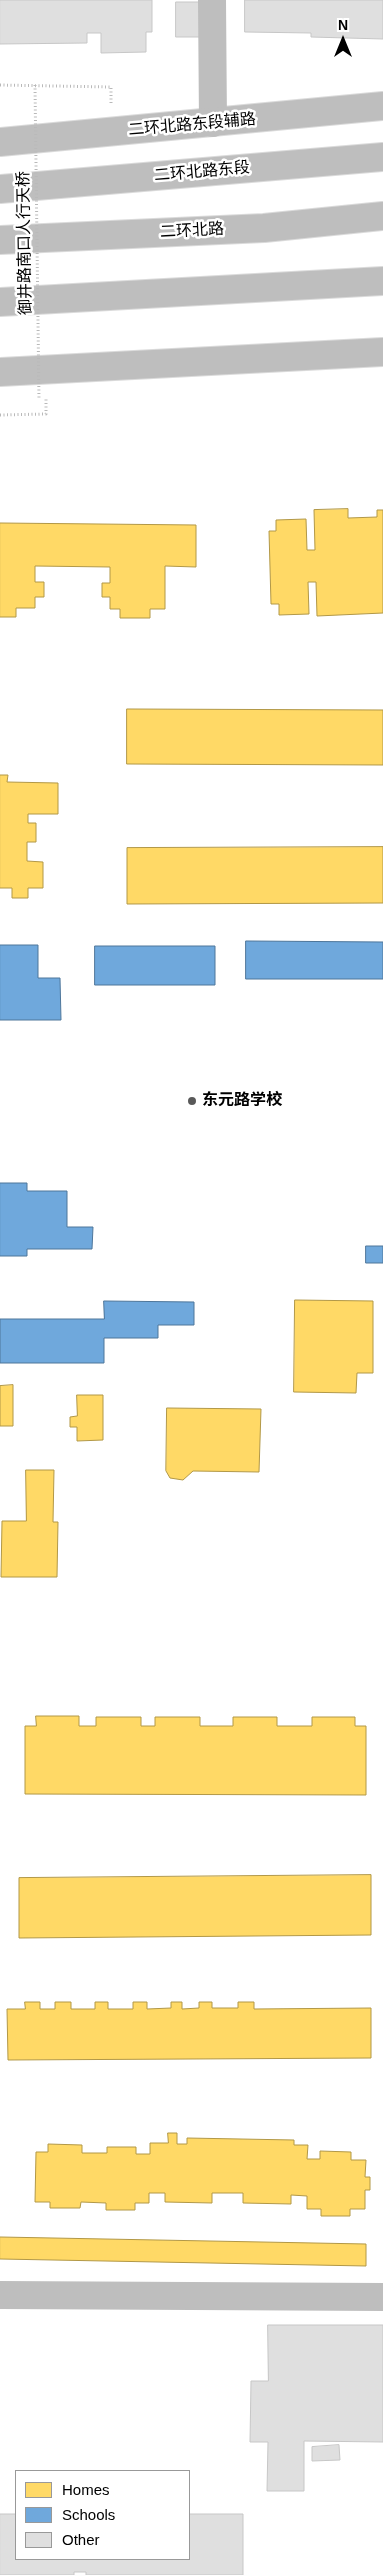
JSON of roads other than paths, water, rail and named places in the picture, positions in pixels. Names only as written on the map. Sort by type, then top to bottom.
[{"type":"main road","points":[[212,0],[213,123]]},
{"type":"main road","name":"二环北路东段辅路","points":[[0,142],[383,106]]},
{"type":"main road","name":"二环北路东段","points":[[7,189],[383,157]]},
{"type":"main road","name":"二环北路","points":[[0,240],[264,228],[383,216]]},
{"type":"main road","points":[[0,302],[379,282]]},
{"type":"main road","points":[[0,372],[383,352]]},
{"type":"main road","points":[[0,2295],[383,2297]]},
{"type":"place","name":"东元路学校","points":[[192,1101]]}]
